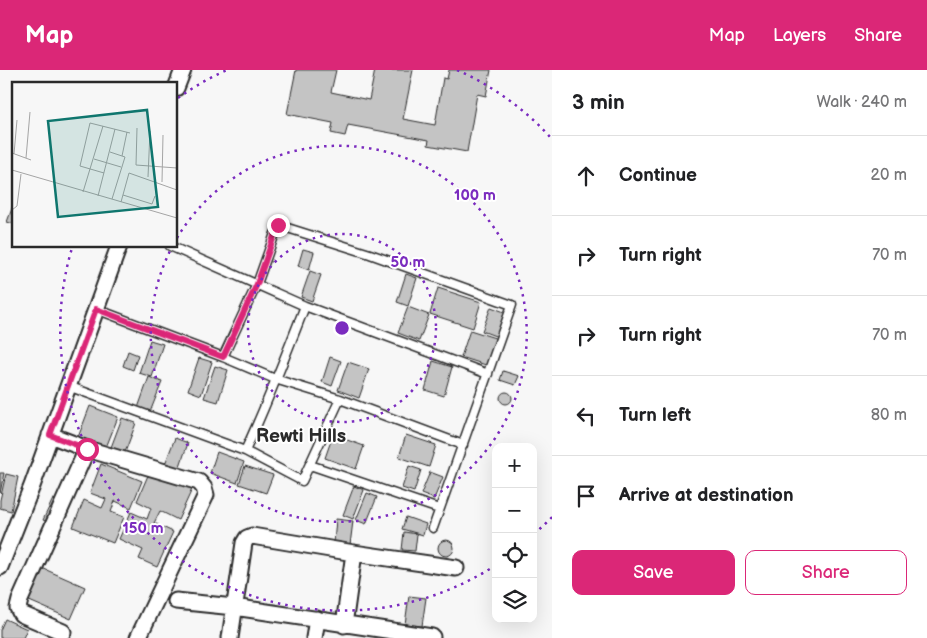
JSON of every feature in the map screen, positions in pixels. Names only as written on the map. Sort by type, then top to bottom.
[{"type":"street","points":[[178,83],[183,70]]},
{"type":"street","points":[[0,567],[118,248]]},
{"type":"street","points":[[50,435],[87,449],[199,482],[204,488],[206,495],[138,638]]},
{"type":"street","points":[[64,632],[21,614],[18,608],[87,449]]},
{"type":"street","points":[[230,638],[244,543],[247,538],[252,536],[456,568]]},
{"type":"street","points":[[344,625],[354,553]]},
{"type":"street","points":[[176,601],[234,607],[317,620],[344,625],[364,633],[432,637]]},
{"type":"street","points":[[314,638],[317,620]]},
{"type":"lane","points":[[223,357],[257,284],[278,225],[370,254],[512,305],[433,528]]},
{"type":"lane","points":[[175,248],[305,306],[488,374]]},
{"type":"lane","points":[[245,452],[270,396],[305,306]]},
{"type":"lane","points":[[96,309],[276,379],[340,399],[462,445]]},
{"type":"lane","points":[[68,386],[245,452],[302,481],[340,399]]},
{"type":"lane","points":[[310,464],[440,509]]},
{"type":"building","points":[[296,70],[336,70],[331,92],[369,100],[375,70],[413,70],[403,119],[435,125],[443,78],[447,79],[449,70],[491,70],[486,96],[477,94],[467,152],[428,145],[429,140],[348,125],[345,136],[331,133],[333,123],[287,114]]},
{"type":"building","points":[[12,208],[12,223],[7,222]]},
{"type":"building","points":[[303,249],[314,252],[309,270],[298,266]]},
{"type":"building","points":[[310,271],[321,275],[312,301],[301,297]]},
{"type":"building","points":[[406,274],[417,278],[408,306],[397,302]]},
{"type":"building","points":[[438,288],[481,302],[473,328],[430,314]]},
{"type":"building","points":[[408,307],[429,315],[419,341],[398,333]]},
{"type":"building","points":[[491,307],[507,313],[498,337],[482,331]]},
{"type":"building","points":[[470,330],[498,339],[489,366],[461,357]]},
{"type":"building","points":[[150,340],[163,344],[152,377],[139,373]]},
{"type":"building","points":[[128,351],[138,355],[133,370],[123,366]]},
{"type":"building","points":[[330,357],[341,361],[332,386],[322,382]]},
{"type":"building","points":[[199,358],[212,362],[201,395],[188,390]]},
{"type":"building","points":[[433,361],[452,367],[444,396],[425,390]]},
{"type":"building","points":[[348,362],[369,369],[359,398],[338,390]]},
{"type":"building","points":[[215,366],[228,370],[218,402],[204,398]]},
{"type":"building","points":[[503,371],[519,376],[515,385],[500,380]]},
{"type":"building","points":[[149,377],[162,382],[150,412],[138,408]]},
{"type":"building","points":[[508,392],[511,393],[511,403],[504,404],[501,403],[500,396],[501,393]]},
{"type":"building","points":[[90,406],[118,417],[105,450],[77,440]]},
{"type":"building","points":[[122,418],[136,423],[124,455],[110,450]]},
{"type":"building","points":[[333,435],[364,446],[356,469],[325,458]]},
{"type":"building","points":[[406,435],[436,445],[429,467],[399,457]]},
{"type":"building","points":[[175,438],[188,443],[179,469],[165,464]]},
{"type":"building","points":[[217,452],[244,462],[237,483],[210,473]]},
{"type":"building","points":[[101,464],[142,481],[131,508],[115,501],[111,512],[124,517],[113,543],[73,527],[84,500],[102,508],[106,499],[90,493]]},
{"type":"building","points":[[245,466],[273,475],[266,493],[239,484]]},
{"type":"building","points":[[409,466],[421,470],[414,492],[402,488]]},
{"type":"building","points":[[430,472],[443,477],[434,499],[421,494]]},
{"type":"building","points":[[0,473],[4,473],[0,493]]},
{"type":"building","points":[[149,473],[169,482],[172,475],[194,485],[178,520],[160,511],[154,523],[173,532],[157,567],[139,559],[143,550],[119,539],[131,512],[147,519],[151,508],[137,501]]},
{"type":"building","points":[[6,474],[18,477],[11,511],[0,508]]},
{"type":"building","points":[[354,486],[364,490],[353,519],[343,515]]},
{"type":"building","points":[[367,493],[377,497],[366,524],[356,520]]},
{"type":"building","points":[[53,499],[60,502],[50,523],[43,520]]},
{"type":"building","points":[[406,517],[426,524],[423,535],[402,529]]},
{"type":"building","points":[[336,519],[353,521],[350,545],[334,543]]},
{"type":"building","points":[[404,532],[417,534],[415,551],[402,550]]},
{"type":"building","points":[[446,540],[454,548],[446,556],[438,548]]},
{"type":"building","points":[[42,568],[85,587],[71,619],[27,600]]},
{"type":"building","points":[[409,596],[426,598],[422,626],[405,624]]},
{"type":"building","points":[[5,619],[27,629],[23,638],[0,638],[0,630]]},
{"type":"district","name":"Rewti Hills","points":[[301,435]]},
{"type":"route","points":[[87,449],[50,435],[96,309],[223,357],[257,284],[278,225]]}]
